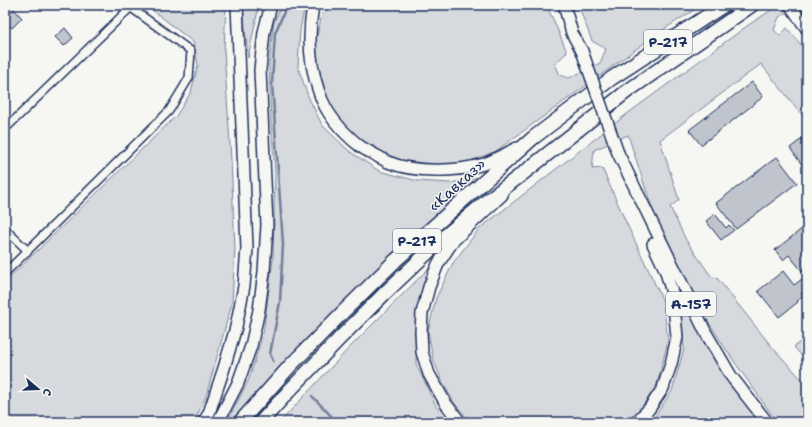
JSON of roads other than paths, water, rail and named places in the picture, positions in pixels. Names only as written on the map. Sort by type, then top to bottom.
[{"type":"highway","name":"«Кавказ»","points":[[240,422],[290,366],[396,260],[533,138],[612,78],[724,5]]},
{"type":"highway","name":"Р-217","points":[[521,175],[626,92],[752,5]]},
{"type":"highway","name":"«Кавказ»","points":[[262,422],[336,342],[390,288],[466,218],[521,175]]},
{"type":"main road","points":[[204,422],[209,413],[224,368],[236,327],[244,286],[247,248],[237,5]]},
{"type":"main road","points":[[218,422],[238,383],[251,346],[259,310],[264,272],[267,226],[260,70],[264,32],[271,5]]},
{"type":"main road","points":[[313,5],[310,22],[310,47],[312,70],[319,93],[329,114],[343,130],[362,147],[388,162],[412,168],[438,170],[464,169],[486,163],[506,154],[533,138]]},
{"type":"main road","points":[[564,5],[572,33],[582,51]]},
{"type":"main road","name":"А-157","points":[[570,5],[582,51],[618,153],[629,178],[706,333],[731,376],[767,422]]},
{"type":"main road","points":[[790,5],[807,29]]},
{"type":"main road","points":[[460,422],[446,404],[429,374],[422,352],[422,313],[429,287],[438,264],[453,241],[492,205],[521,175]]},
{"type":"main road","points":[[629,178],[634,201],[665,270],[673,296],[677,337],[671,364],[663,388],[649,409],[636,422]]},
{"type":"street","points":[[5,129],[129,6],[191,51],[189,78],[169,111],[5,273]]},
{"type":"street","points":[[5,229],[28,251]]},
{"type":"waterway","points":[[273,361],[270,354],[280,302],[283,244],[272,83],[275,33],[287,5]]},
{"type":"waterway","points":[[312,396],[335,420],[347,422]]}]
